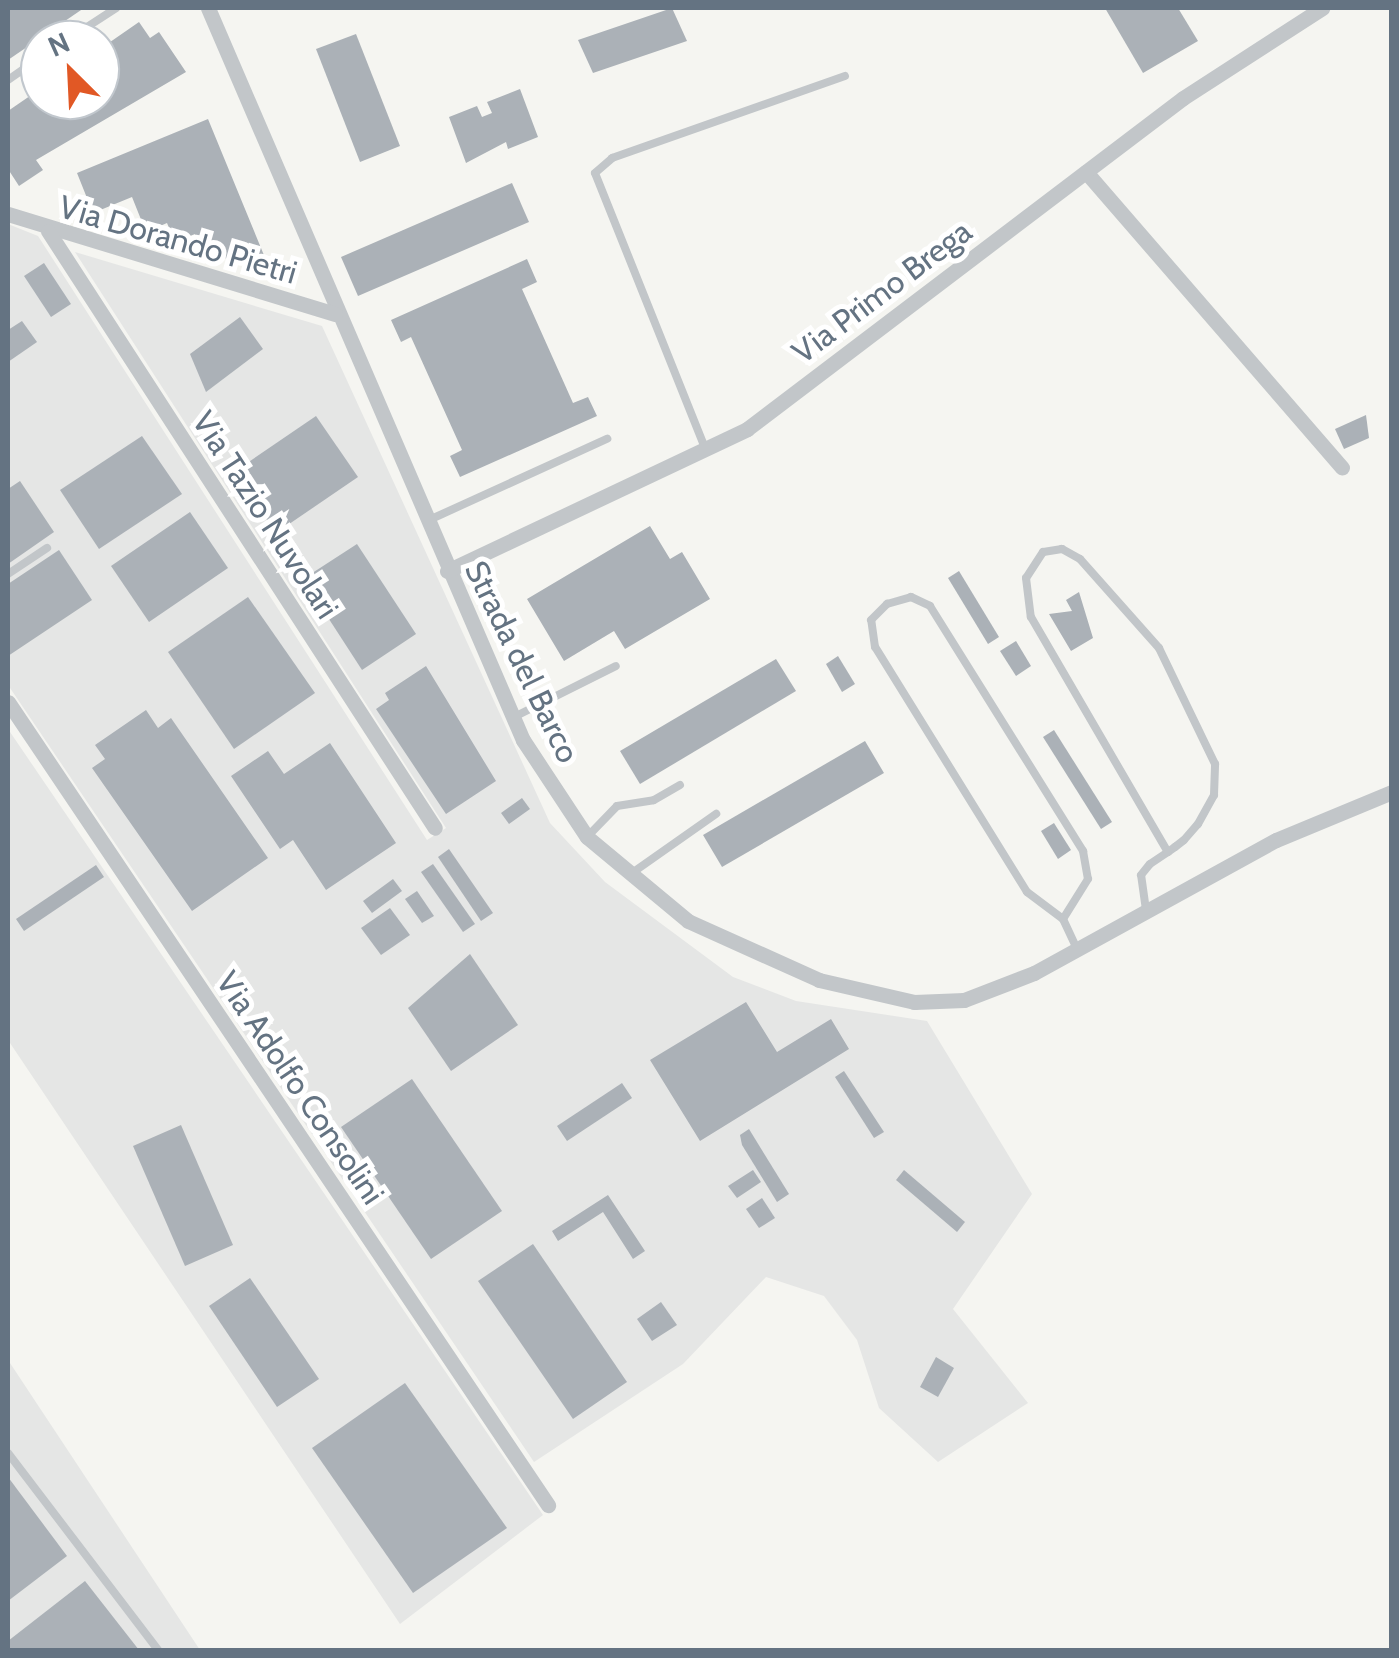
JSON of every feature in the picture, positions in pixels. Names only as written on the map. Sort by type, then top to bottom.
[{"type":"street","name":"Strada del Barco","points":[[208,8],[335,314],[512,718],[588,837],[629,876],[756,958],[905,1000],[974,998],[1077,948],[1266,845],[1392,792]]},
{"type":"street","name":"Via Primo Brega","points":[[447,572],[707,452],[1086,172],[1322,8]]},
{"type":"street","points":[[1086,172],[1342,468]]},
{"type":"street","name":"Via Dorando Pietri","points":[[8,214],[48,231],[335,314]]},
{"type":"street","name":"Via Tazio Nuvolari","points":[[48,231],[435,828]]},
{"type":"street","name":"Via Adolfo Consolini","points":[[8,702],[548,1505]]},
{"type":"lane","points":[[707,452],[595,173],[612,158],[846,76]]},
{"type":"lane","points":[[425,522],[606,439]]},
{"type":"lane","points":[[8,574],[46,548]]},
{"type":"lane","points":[[1146,910],[1141,875],[1168,852],[1198,824],[1214,795],[1217,775],[1204,732],[1177,673],[1122,603],[1072,553],[1044,552],[1026,578],[1031,617],[1168,852]]},
{"type":"lane","points":[[1063,919],[1088,879],[1083,852],[930,606],[911,597],[887,604],[870,626],[875,647],[1028,892],[1063,919],[1077,948]]},
{"type":"lane","points":[[512,718],[616,666]]},
{"type":"lane","points":[[588,837],[612,810],[680,784]]},
{"type":"lane","points":[[629,876],[716,814]]},
{"type":"lane","points":[[8,1453],[158,1650]]},
{"type":"shaded area","points":[[8,224],[38,236],[427,840],[446,828],[75,252],[322,326],[550,823],[605,882],[733,977],[796,1001],[927,1021],[1032,1194],[953,1309],[1028,1403],[938,1462],[879,1408],[857,1340],[824,1296],[766,1277],[683,1364],[534,1462],[8,685]]},
{"type":"shaded area","points":[[8,729],[543,1515],[400,1624],[8,1040]]},
{"type":"shaded area","points":[[8,1360],[200,1650],[8,1650]]},
{"type":"building","points":[[8,8],[84,8],[66,20],[20,20],[20,52],[8,60]]},
{"type":"building","points":[[672,8],[687,41],[593,73],[578,40]]},
{"type":"building","points":[[1105,8],[1178,8],[1198,41],[1143,73]]},
{"type":"building","points":[[139,22],[150,38],[159,32],[186,72],[120,111],[120,35]]},
{"type":"building","points":[[356,34],[400,146],[360,162],[316,49]]},
{"type":"building","points":[[520,89],[538,137],[508,149],[506,142],[466,163],[449,117],[477,106],[482,117],[492,113],[487,102]]},
{"type":"building","points":[[20,103],[20,120],[104,120],[36,160],[43,170],[19,186],[8,169],[8,111]]},
{"type":"building","points":[[208,119],[268,265],[252,271],[244,252],[226,259],[220,244],[202,252],[195,234],[175,242],[167,223],[146,232],[132,197],[93,213],[77,173]]},
{"type":"building","points":[[512,183],[529,222],[358,296],[341,257]]},
{"type":"building","points":[[527,259],[537,282],[522,289],[573,403],[588,397],[597,416],[460,477],[450,456],[462,450],[411,337],[401,342],[391,320]]},
{"type":"building","points":[[44,263],[71,304],[51,317],[24,276]]},
{"type":"building","points":[[240,317],[263,349],[206,392],[190,354]]},
{"type":"building","points":[[22,321],[37,342],[8,362],[8,330]]},
{"type":"building","points":[[1366,415],[1369,438],[1344,449],[1335,429]]},
{"type":"building","points":[[316,416],[358,477],[276,533],[234,472]]},
{"type":"building","points":[[142,436],[182,494],[99,549],[60,490]]},
{"type":"building","points":[[20,481],[54,532],[8,564],[8,489]]},
{"type":"building","points":[[190,512],[228,568],[149,622],[111,566]]},
{"type":"building","points":[[650,526],[670,559],[682,552],[710,599],[625,649],[614,631],[564,661],[527,599]]},
{"type":"building","points":[[357,544],[416,634],[362,670],[303,579]]},
{"type":"building","points":[[59,550],[92,600],[8,656],[8,584]]},
{"type":"building","points":[[959,571],[999,637],[988,644],[948,578]]},
{"type":"building","points":[[1079,592],[1093,638],[1071,651],[1049,614],[1072,611],[1066,600]]},
{"type":"building","points":[[248,597],[315,693],[234,749],[168,652]]},
{"type":"building","points":[[1016,641],[1031,666],[1016,676],[1000,651]]},
{"type":"building","points":[[838,656],[855,684],[842,692],[826,664]]},
{"type":"building","points":[[776,659],[796,691],[640,784],[620,751]]},
{"type":"building","points":[[426,666],[496,781],[446,814],[376,709],[389,700],[385,693]]},
{"type":"building","points":[[146,710],[158,728],[171,718],[268,858],[192,911],[92,768],[105,759],[95,745]]},
{"type":"building","points":[[1054,730],[1112,822],[1101,829],[1043,737]]},
{"type":"building","points":[[865,741],[884,773],[722,867],[703,835]]},
{"type":"building","points":[[330,743],[396,843],[326,890],[293,840],[280,849],[231,776],[268,751],[284,774]]},
{"type":"building","points":[[522,798],[530,809],[509,824],[501,813]]},
{"type":"building","points":[[1054,823],[1071,850],[1058,859],[1041,831]]},
{"type":"building","points":[[449,849],[493,913],[481,921],[438,857]]},
{"type":"building","points":[[433,864],[475,924],[463,932],[421,872]]},
{"type":"building","points":[[96,865],[104,877],[24,931],[16,919]]},
{"type":"building","points":[[393,879],[402,891],[372,913],[363,901]]},
{"type":"building","points":[[417,891],[434,916],[422,923],[405,899]]},
{"type":"building","points":[[390,908],[410,935],[381,955],[361,928]]},
{"type":"building","points":[[470,954],[518,1025],[451,1071],[408,1008]]},
{"type":"building","points":[[746,1002],[777,1052],[831,1019],[849,1049],[700,1141],[650,1060]]},
{"type":"building","points":[[844,1071],[884,1132],[874,1138],[835,1077]]},
{"type":"building","points":[[412,1079],[502,1211],[431,1259],[341,1127]]},
{"type":"building","points":[[622,1083],[632,1098],[567,1141],[557,1126]]},
{"type":"building","points":[[181,1125],[233,1245],[185,1266],[133,1146]]},
{"type":"building","points":[[749,1129],[789,1194],[777,1202],[742,1145],[740,1135]]},
{"type":"building","points":[[753,1170],[761,1182],[737,1198],[728,1186]]},
{"type":"building","points":[[904,1170],[965,1222],[957,1232],[896,1180]]},
{"type":"building","points":[[608,1195],[645,1251],[633,1259],[603,1212],[558,1241],[552,1231]]},
{"type":"building","points":[[762,1198],[775,1218],[759,1228],[746,1209]]},
{"type":"building","points":[[533,1244],[627,1382],[573,1419],[478,1281]]},
{"type":"building","points":[[250,1278],[319,1379],[277,1407],[209,1306]]},
{"type":"building","points":[[661,1302],[677,1325],[652,1341],[637,1319]]},
{"type":"building","points":[[936,1357],[954,1368],[938,1397],[920,1387]]},
{"type":"building","points":[[405,1383],[507,1528],[413,1593],[312,1448]]},
{"type":"building","points":[[8,1477],[67,1556],[8,1601]]},
{"type":"building","points":[[85,1581],[139,1650],[8,1650],[8,1641]]}]
